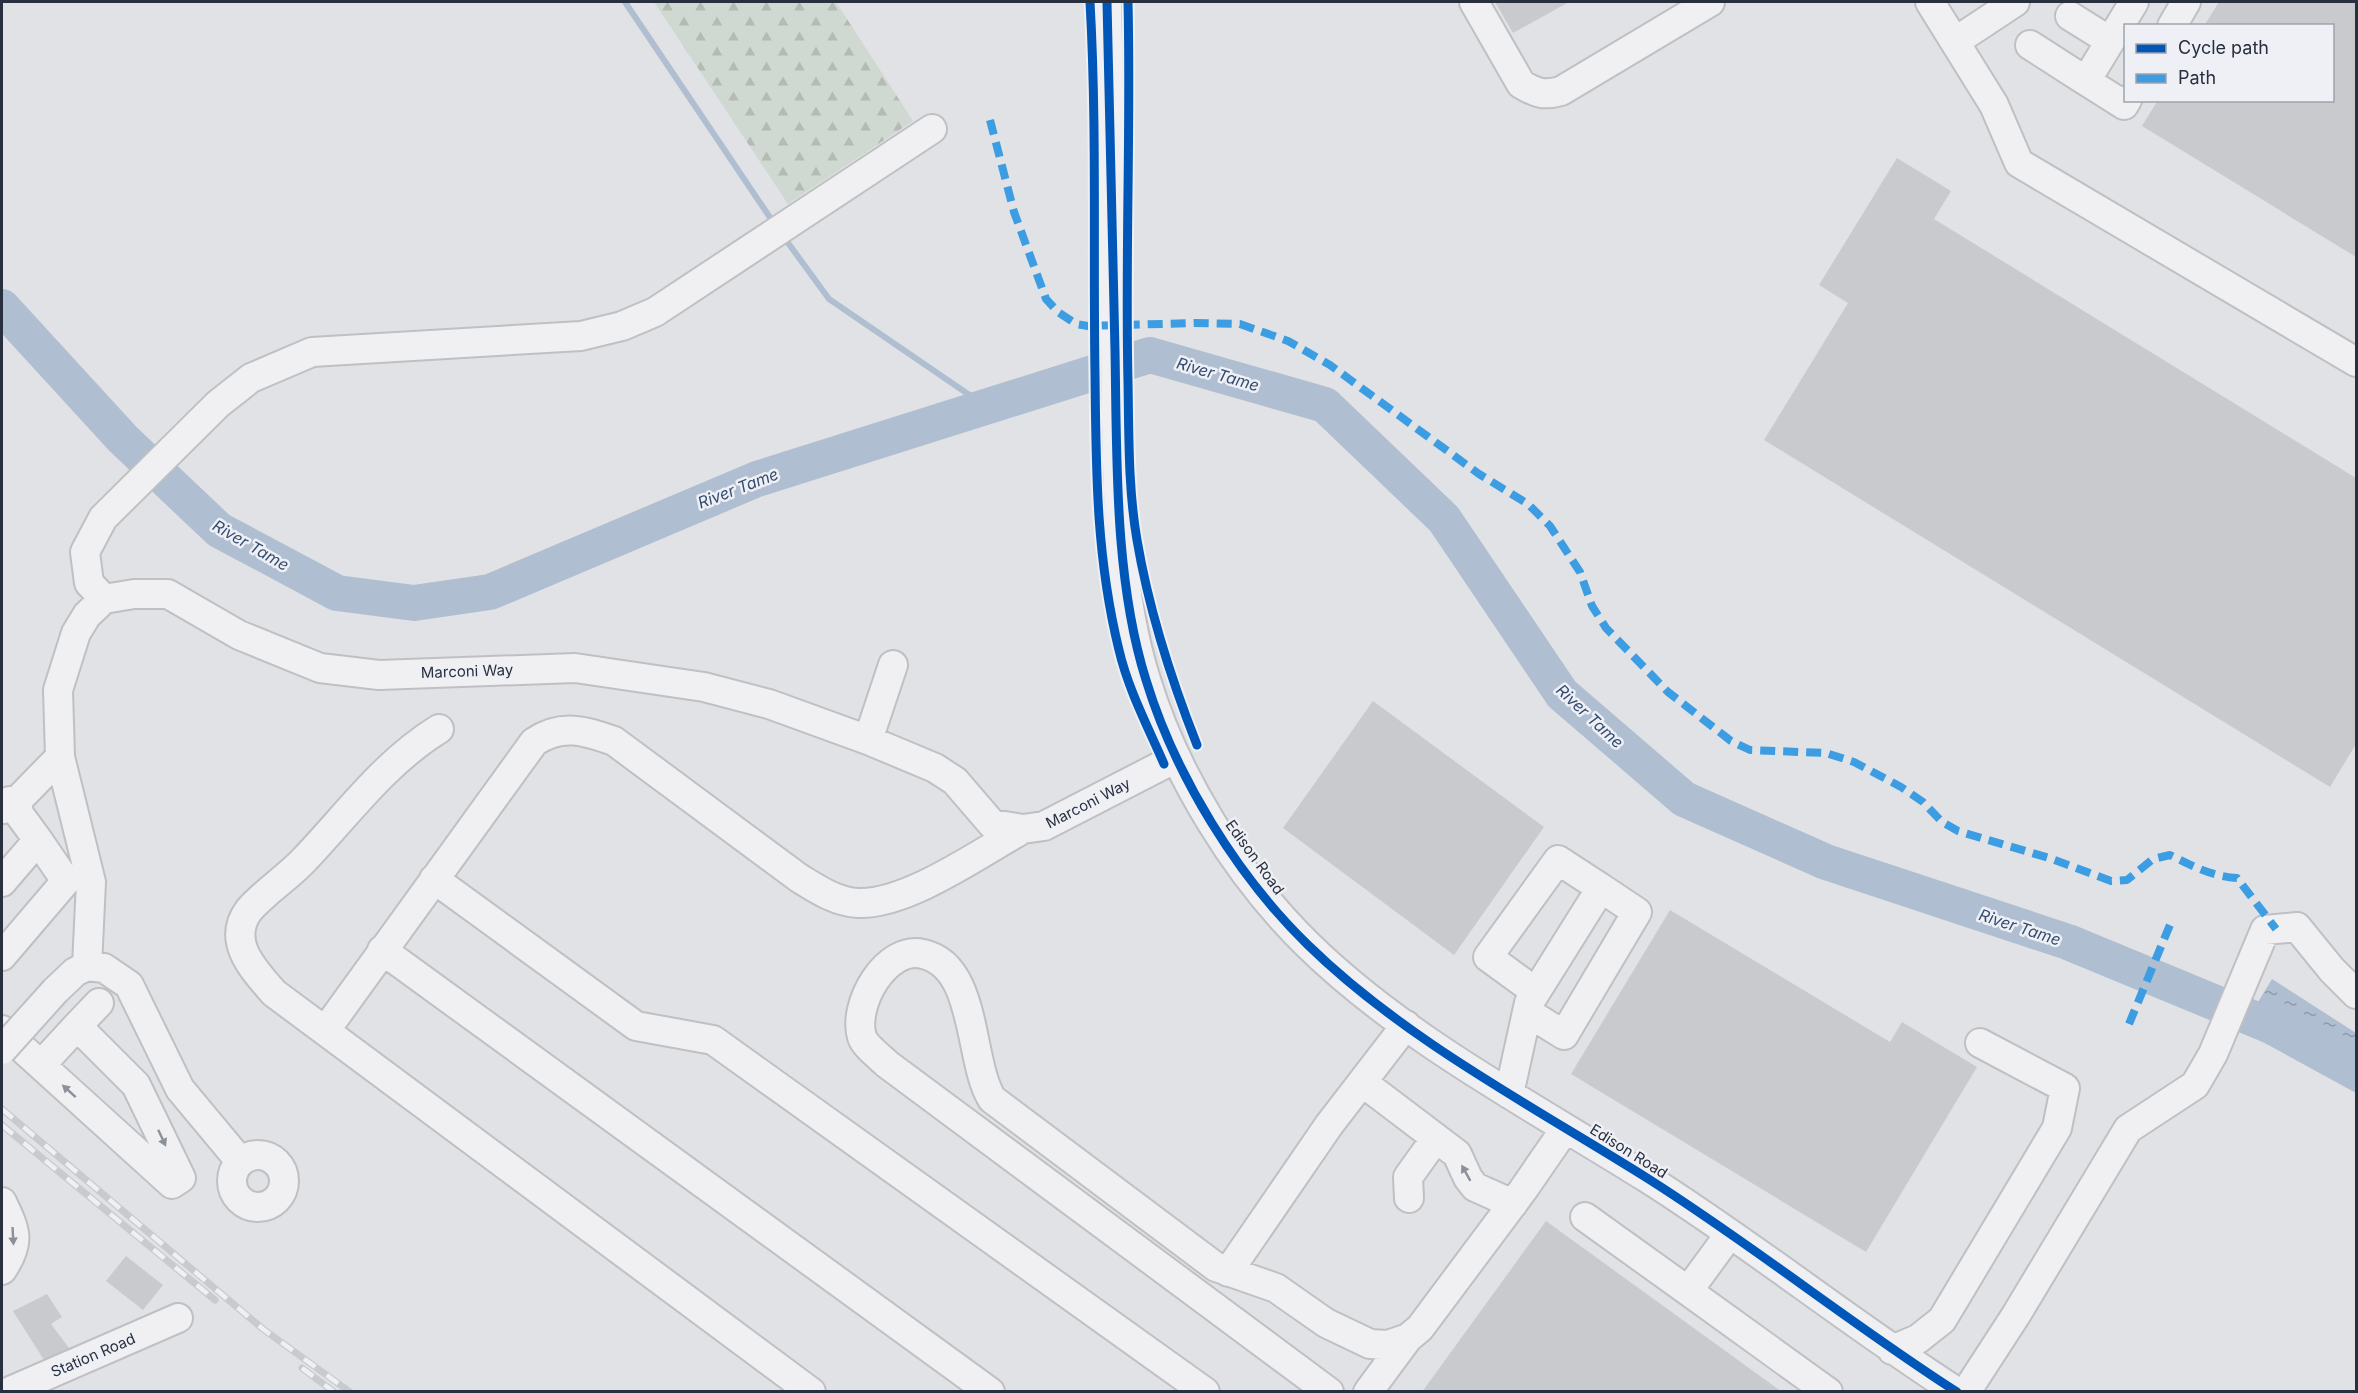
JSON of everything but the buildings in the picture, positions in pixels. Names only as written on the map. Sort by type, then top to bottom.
[{"type":"street","name":"Edison Road","points":[[1107,2],[1116,425],[1124,576],[1145,679],[1176,758],[1204,810],[1270,903],[1308,946],[1382,1009],[1509,1094],[1649,1180],[1892,1350],[1957,1392]]},
{"type":"street","points":[[1474,2],[1521,84],[1533,92],[1546,95],[1562,91],[1710,2]]},
{"type":"street","points":[[1930,2],[1956,40],[1994,105],[2019,163],[2356,362]]},
{"type":"street","points":[[1956,40],[2015,2]]},
{"type":"street","points":[[2086,81],[2134,2]]},
{"type":"street","points":[[2070,16],[2110,41]]},
{"type":"street","points":[[2030,45],[2124,105],[2126,102]]},
{"type":"street","points":[[87,966],[91,882],[60,757],[58,690],[76,633],[87,615],[104,599],[89,583],[85,552],[103,518],[192,429],[218,404],[251,378],[312,352],[581,336],[622,326],[655,312],[932,129]]},
{"type":"street","name":"Marconi Way","points":[[104,599],[134,594],[168,594],[239,634],[320,668],[379,675],[576,668],[704,687],[768,704],[868,740],[935,768],[955,781],[992,824],[1023,829],[1044,826],[1176,758]]},
{"type":"street","points":[[868,740],[893,665]]},
{"type":"street","points":[[440,729],[401,756],[372,784],[302,861],[264,894],[243,918],[239,932],[241,946],[251,967],[274,993],[811,1392]]},
{"type":"street","points":[[325,1031],[534,741],[546,734],[564,729],[582,730],[614,741],[799,878],[831,897],[858,903],[902,897],[1023,829]]},
{"type":"street","points":[[2,956],[66,881],[19,814],[9,806],[60,757]]},
{"type":"street","points":[[2,882],[38,840]]},
{"type":"street","points":[[1558,860],[1601,888],[1637,912],[1564,1035],[1488,957],[1558,860]]},
{"type":"street","points":[[434,879],[636,1026],[713,1041],[1205,1392]]},
{"type":"street","points":[[1509,1094],[1531,1002],[1601,888]]},
{"type":"street","points":[[1966,1392],[2128,1129],[2195,1085],[2213,1054],[2265,930],[2297,927],[2332,970],[2356,994]]},
{"type":"street","points":[[382,950],[990,1392]]},
{"type":"street","points":[[1329,1392],[887,1064],[862,1039],[860,1019],[864,999],[874,981],[892,962],[907,955],[922,953],[942,962],[962,989],[984,1085],[992,1099],[1216,1267],[1276,1288],[1355,1339],[1370,1344],[1388,1345],[1408,1338]]},
{"type":"street","points":[[2,1050],[75,972],[87,966],[104,968],[129,984],[180,1089],[240,1161]]},
{"type":"street","points":[[41,1065],[99,1003]]},
{"type":"street","points":[[1228,1272],[1329,1125],[1406,1024]]},
{"type":"street","points":[[2,1030],[172,1184],[181,1178],[136,1085],[76,1026]]},
{"type":"street","points":[[1892,1350],[1918,1339],[1942,1320],[2057,1128],[2065,1088],[1980,1043]]},
{"type":"street","points":[[136,1085],[169,1066]]},
{"type":"street","points":[[1362,1082],[1457,1154],[1468,1178],[1475,1187],[1513,1204]]},
{"type":"street","points":[[1368,1392],[1513,1204],[1565,1129]]},
{"type":"street","points":[[1409,1198],[1408,1177],[1436,1137]]},
{"type":"street","points":[[2,1202],[16,1237],[12,1254],[2,1270]]},
{"type":"street","points":[[1585,1217],[1828,1392]]},
{"type":"street","points":[[1688,1291],[1729,1235]]},
{"type":"street","name":"Station Road","points":[[8,1392],[178,1318]]},
{"type":"green space","points":[[654,2],[836,2],[913,121],[788,204]]},
{"type":"water","points":[[2272,979],[2356,1033],[2356,1093],[2241,1030]]},
{"type":"waterway","points":[[625,2],[775,225]]},
{"type":"waterway","points":[[783,236],[829,299],[987,407]]},
{"type":"waterway","name":"River Tame","points":[[2,307],[123,439],[219,530],[337,593],[414,603],[490,592],[757,479],[1150,355],[1325,405],[1444,519],[1562,694],[1684,799],[1826,862],[2068,942],[2305,1040],[2356,1068]]},
{"type":"railway","points":[[2,1109],[263,1329],[350,1392]]},
{"type":"railway","points":[[2,1125],[215,1300]]},
{"type":"railway","points":[[302,1368],[334,1392]]},
{"type":"marked path","points":[[990,120],[1014,212],[1046,299],[1058,312],[1076,324],[1088,326],[1240,324],[1288,341],[1330,365],[1479,474],[1528,504],[1550,526],[1580,572],[1592,606],[1606,628],[1668,692],[1731,741],[1750,750],[1826,753],[1854,762],[1901,787],[1923,802],[1942,822],[1958,831],[2049,858],[2111,881],[2127,880],[2153,859],[2170,855],[2210,873],[2237,878],[2276,929]]},
{"type":"marked path","points":[[2129,1024],[2172,920]]},
{"type":"cycle path","points":[[1090,2],[1094,142],[1096,444],[1102,547],[1111,615],[1123,665],[1164,764]]},
{"type":"cycle path","points":[[1107,2],[1117,475],[1128,601],[1146,680],[1158,716],[1191,787],[1211,822],[1233,856],[1282,918],[1345,979],[1386,1011],[1471,1070],[1686,1204],[1957,1392]]},
{"type":"cycle path","points":[[1128,2],[1127,334],[1130,481],[1137,540],[1154,619],[1178,695],[1197,745]]}]
